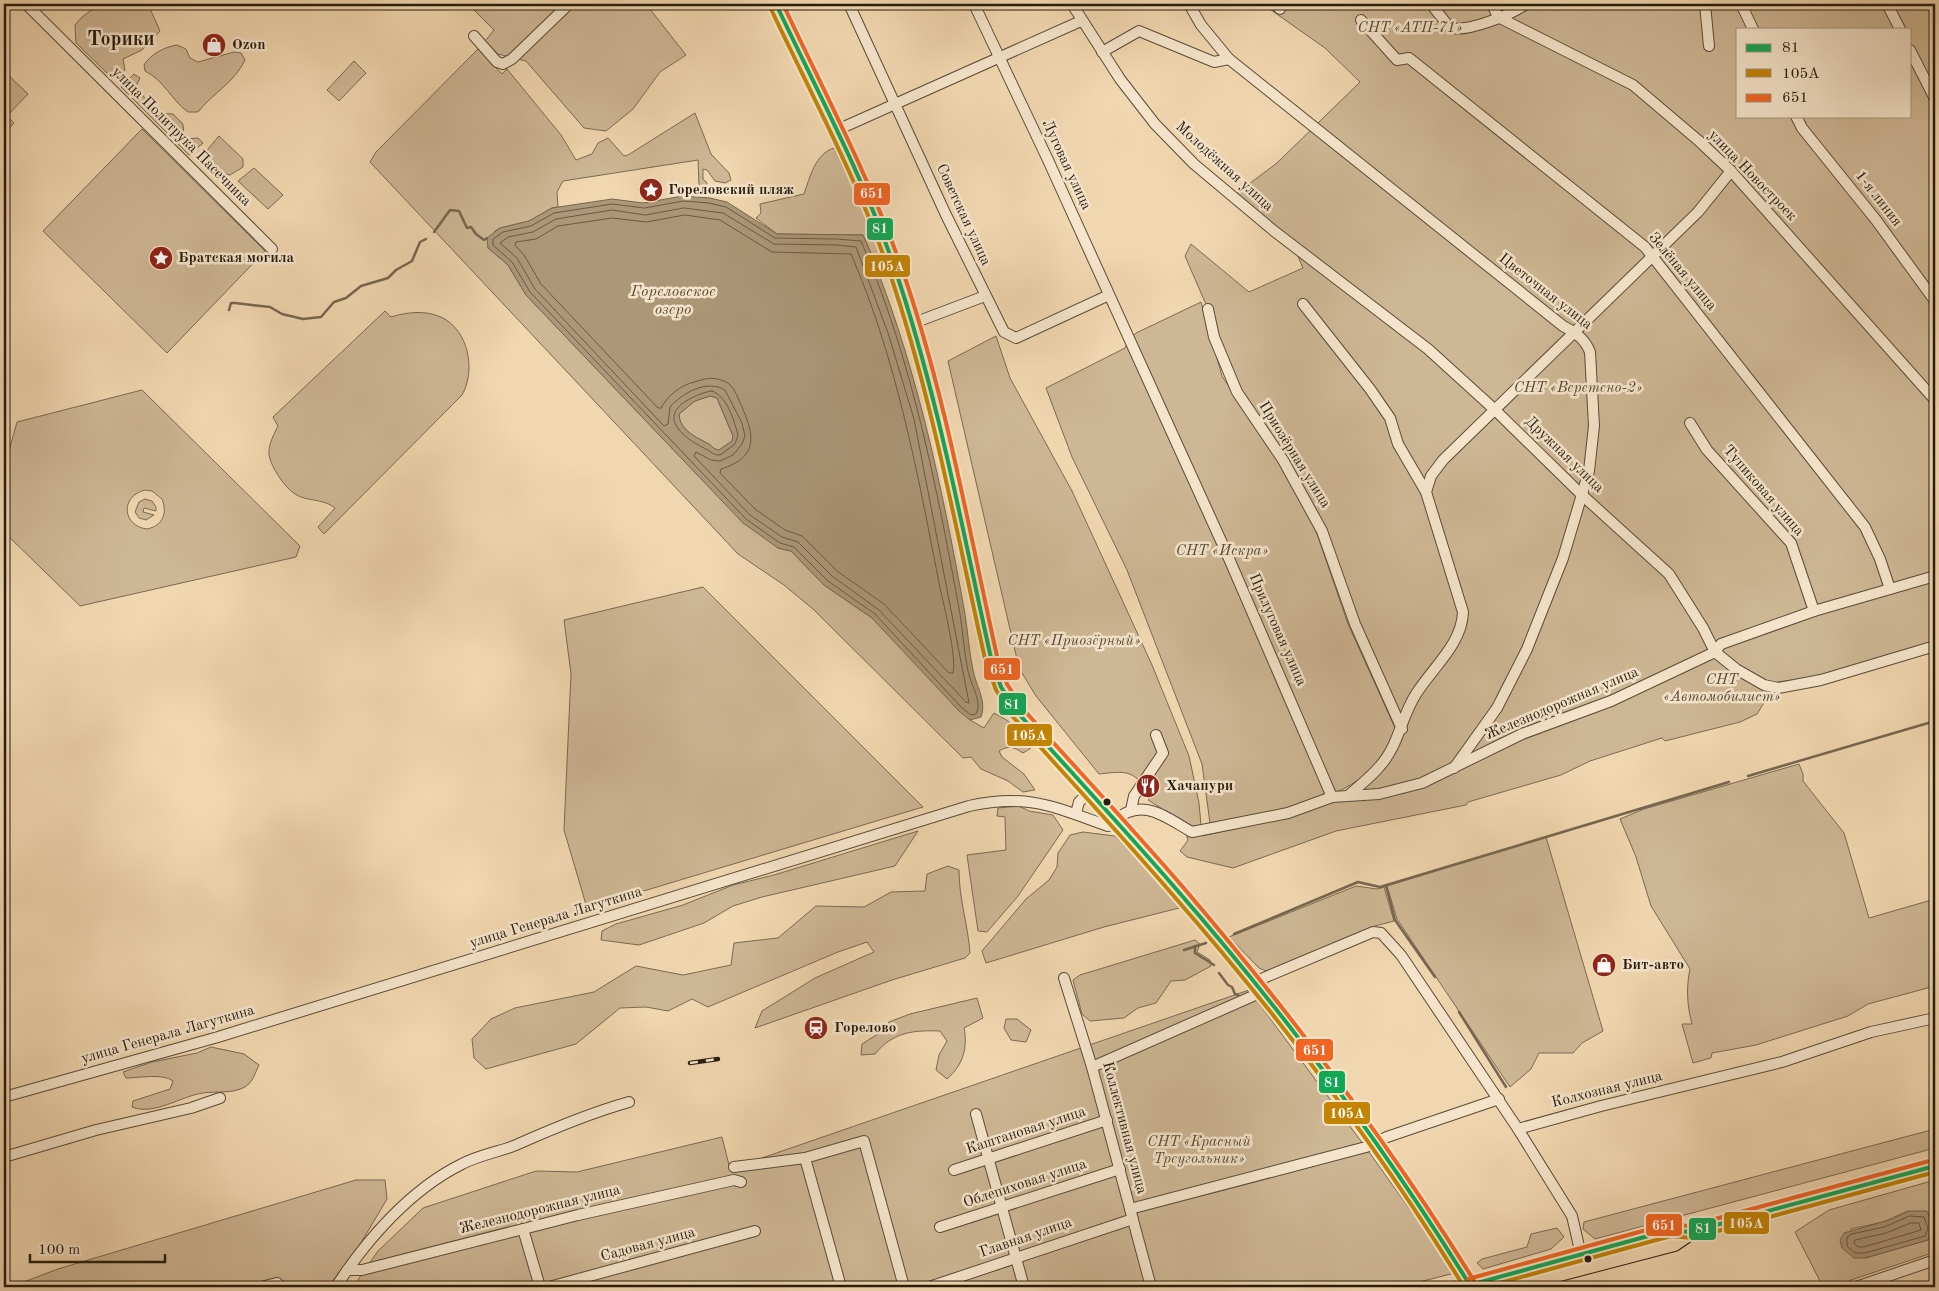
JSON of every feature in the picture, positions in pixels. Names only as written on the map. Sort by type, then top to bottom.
[{"type":"highway","points":[[1506,1287],[1674,1243],[1690,1232],[1935,1166]]},
{"type":"highway","points":[[1468,1286],[1670,1230],[1690,1232]]},
{"type":"main road","points":[[776,4],[837,130],[867,198],[895,269],[931,389],[991,658],[1002,687],[1018,713],[1183,897],[1258,987],[1376,1143],[1434,1225],[1468,1286]]},
{"type":"street","name":"улица Политрука Пасечника","points":[[26,4],[272,249]]},
{"type":"street","points":[[474,36],[497,62],[503,64],[512,59],[569,4]]},
{"type":"street","name":"Советская улица","points":[[849,4],[985,296],[1004,332],[1016,338],[1109,294]]},
{"type":"street","name":"Луговая улица","points":[[974,4],[1109,294],[1128,340]]},
{"type":"street","name":"Молодёжная улица","points":[[1072,4],[1102,52],[1155,124],[1194,164],[1274,231],[1295,246]]},
{"type":"street","name":"Цветочная улица","points":[[1189,4],[1201,25],[1228,59],[1563,326],[1575,333],[1586,342],[1590,352],[1593,416],[1589,471],[1563,558],[1527,649],[1498,708],[1454,768]]},
{"type":"street","points":[[1431,4],[1450,28],[1460,30],[1498,17],[1526,4]]},
{"type":"street","points":[[1492,4],[1498,17]]},
{"type":"street","points":[[1705,4],[1709,46]]},
{"type":"street","points":[[1740,4],[1752,28]]},
{"type":"street","points":[[1887,4],[1899,28]]},
{"type":"street","name":"улица Новостроек","points":[[1498,17],[1633,85],[1731,171],[1935,400]]},
{"type":"street","name":"Зелёная улица","points":[[1361,20],[1397,60],[1409,58],[1645,247],[1864,527],[1880,559],[1890,589]]},
{"type":"street","points":[[837,130],[1081,21]]},
{"type":"street","points":[[1102,52],[1139,31],[1214,62],[1228,59]]},
{"type":"street","points":[[1912,54],[1935,98]]},
{"type":"street","name":"1-я линия","points":[[1797,118],[1802,128],[1876,220],[1935,301]]},
{"type":"street","points":[[1426,492],[1431,476],[1443,460],[1494,408],[1652,258],[1712,197],[1731,171]]},
{"type":"street","name":"Дружная улица","points":[[1295,246],[1428,349],[1494,408],[1582,495],[1669,574],[1704,628],[1715,652]]},
{"type":"street","points":[[912,324],[985,296]]},
{"type":"street","points":[[1303,304],[1370,389],[1390,418],[1398,444],[1426,492],[1463,612],[1463,625],[1452,645],[1416,694],[1398,738],[1380,766],[1349,795]]},
{"type":"street","name":"Приозёрная улица","points":[[1208,309],[1214,336],[1237,392],[1283,460],[1322,531],[1354,624],[1402,728]]},
{"type":"street","name":"Прилуговая улица","points":[[1128,340],[1227,554],[1332,797]]},
{"type":"street","name":"Тупиковая улица","points":[[1690,423],[1707,450],[1791,542],[1814,611]]},
{"type":"street","name":"Железнодорожная улица","points":[[1131,810],[1141,809],[1156,812],[1192,832],[1288,813],[1332,797],[1379,794],[1422,783],[1522,734],[1611,701],[1715,652],[1722,644],[1814,611],[1935,576]]},
{"type":"street","points":[[1715,652],[1736,669],[1757,681],[1778,688],[1821,680],[1935,646]]},
{"type":"street","points":[[1115,822],[1131,810],[1134,796],[1163,753],[1156,734]]},
{"type":"street","points":[[1076,813],[1079,802],[1088,793]]},
{"type":"street","name":"улица Генерала Лагуткина","points":[[4,1097],[218,1037],[970,806],[996,800],[1025,800],[1076,813],[1108,826],[1115,822]]},
{"type":"street","points":[[1092,1066],[1374,932],[1381,933],[1401,955],[1518,1129],[1572,1216],[1581,1255]]},
{"type":"street","name":"Коллективная улица","points":[[1064,978],[1092,1066],[1151,1287]]},
{"type":"street","name":"Колхозная улица","points":[[1518,1129],[1601,1106],[1782,1062],[1871,1032],[1935,1018]]},
{"type":"street","points":[[4,1157],[96,1130],[191,1108],[220,1098]]},
{"type":"street","name":"Главная улица","points":[[929,1287],[1131,1214],[1376,1143],[1499,1099]]},
{"type":"street","points":[[336,1287],[347,1270],[383,1225],[407,1203],[462,1164],[508,1148],[588,1113],[629,1102]]},
{"type":"street","points":[[976,1114],[1024,1287]]},
{"type":"street","name":"Каштановая улица","points":[[954,1170],[1107,1120]]},
{"type":"street","points":[[734,1167],[805,1158],[864,1141],[904,1287]]},
{"type":"street","points":[[805,1158],[841,1287]]},
{"type":"street","name":"Облепиховая улица","points":[[940,1228],[1120,1169]]},
{"type":"street","name":"Железнодорожная улица","points":[[347,1270],[362,1270],[578,1215],[734,1180],[741,1182]]},
{"type":"street","points":[[523,1229],[540,1287]]},
{"type":"street","name":"Садовая улица","points":[[550,1287],[755,1231]]},
{"type":"street","points":[[1856,1287],[1935,1260]]},
{"type":"street","points":[[261,1287],[277,1283],[280,1287]]},
{"type":"green space","points":[[100,4],[148,4],[160,31],[142,50],[123,59],[125,70],[119,76],[109,75],[76,43],[75,25],[82,17]]},
{"type":"green space","points":[[468,4],[646,4],[686,55],[660,72],[633,109],[606,131],[584,128],[526,61],[498,54],[485,41],[494,30]]},
{"type":"green space","name":"СНТ «Веретено-2»","points":[[1266,4],[1935,4],[1935,576],[1807,617],[1935,581],[1935,641],[1814,677],[1777,682],[1757,714],[1740,722],[1665,741],[1662,738],[1590,761],[1561,775],[1468,802],[1466,805],[1336,831],[1233,868],[1187,857],[1180,851],[1188,840],[1182,821],[1148,800],[1153,795],[1135,777],[1119,772],[1099,774],[1036,696],[1019,668],[948,361],[996,336],[1010,378],[1072,491],[1152,665],[1189,756],[1199,803],[1202,836],[1294,816],[1338,800],[1409,791],[1449,776],[1453,769],[1422,783],[1349,795],[1380,766],[1402,728],[1322,531],[1237,392],[1208,309],[1185,256],[1191,244],[1249,292],[1303,268],[1290,238],[1237,193],[1277,163],[1360,82],[1325,48],[1271,10]]},
{"type":"green space","points":[[177,45],[186,49],[190,58],[198,62],[234,52],[241,53],[245,60],[236,75],[198,112],[188,112],[158,80],[145,71],[144,65],[154,54],[167,47]]},
{"type":"green space","points":[[478,49],[502,74],[507,69],[561,135],[576,160],[592,154],[598,143],[608,138],[624,156],[628,155],[695,113],[711,154],[729,173],[731,180],[725,183],[715,181],[707,170],[703,169],[703,179],[707,183],[705,187],[701,187],[699,184],[698,160],[563,181],[557,192],[558,207],[552,208],[529,221],[500,228],[495,231],[488,248],[508,265],[526,295],[709,487],[778,548],[791,551],[824,585],[872,618],[970,720],[984,728],[994,713],[1008,721],[1031,748],[1023,753],[1011,748],[999,751],[1002,757],[1024,774],[1035,790],[1023,792],[1008,781],[981,769],[971,757],[963,758],[813,609],[784,585],[738,554],[370,162],[376,152]]},
{"type":"green space","points":[[354,61],[366,73],[339,101],[327,90]]},
{"type":"green space","points":[[6,73],[28,94],[7,116],[14,123],[4,134],[4,76]]},
{"type":"green space","points":[[134,74],[140,78],[134,90],[142,94],[152,111],[158,114],[173,114],[183,124],[184,139],[198,138],[203,143],[189,155],[121,87]]},
{"type":"green space","points":[[142,129],[265,251],[167,353],[43,231]]},
{"type":"green space","points":[[219,136],[243,159],[243,167],[230,175],[221,173],[203,155]]},
{"type":"green space","points":[[834,148],[871,225],[887,271],[878,269],[863,235],[777,234],[756,218],[761,213],[760,204],[804,194],[814,167],[822,155]]},
{"type":"green space","points":[[254,168],[283,195],[268,209],[238,181]]},
{"type":"green space","name":"СНТ «Искра»","points":[[1201,302],[1222,376],[1307,505],[1348,624],[1396,730],[1381,760],[1361,778],[1342,790],[1299,806],[1210,823],[1202,764],[1127,570],[1072,457],[1046,388],[1125,348],[1129,340],[1136,333]]},
{"type":"green space","points":[[385,311],[391,317],[410,313],[429,313],[451,323],[464,341],[469,363],[469,375],[462,395],[324,534],[318,527],[335,508],[295,494],[279,477],[269,455],[270,444],[278,426],[273,417]]},
{"type":"green space","points":[[142,390],[300,546],[296,557],[80,606],[4,532],[4,469],[17,422]],"holes":[[[145,490],[152,491],[162,499],[164,514],[157,525],[147,529],[139,527],[133,522],[127,511],[131,498],[137,493]]]},
{"type":"green space","points":[[710,396],[717,398],[733,436],[732,441],[719,450],[685,429],[679,414],[695,401]]},
{"type":"green space","points":[[145,499],[152,501],[156,507],[156,511],[144,508],[143,512],[154,515],[146,520],[139,518],[135,512],[139,502]]},
{"type":"green space","points":[[703,587],[923,807],[587,908],[564,830],[571,674],[564,620]]},
{"type":"green space","points":[[1799,764],[1803,774],[1803,781],[1844,833],[1869,918],[1935,899],[1935,986],[1868,1004],[1848,1016],[1756,1045],[1712,1053],[1711,1058],[1693,1063],[1682,1024],[1692,1024],[1688,996],[1690,969],[1651,906],[1636,857],[1620,819],[1644,809]]},
{"type":"green space","points":[[1019,806],[1029,811],[1053,815],[1063,830],[1018,896],[987,932],[978,931],[967,855],[1006,850],[1005,817],[997,816],[998,808]]},
{"type":"green space","points":[[918,831],[895,866],[762,897],[733,906],[704,923],[639,945],[601,940],[602,931],[616,924],[683,905],[733,885],[774,875]]},
{"type":"green space","points":[[1083,832],[1115,836],[1183,907],[1104,927],[986,963],[982,951],[1026,899],[1049,880],[1057,867],[1058,853],[1070,835]]},
{"type":"green space","points":[[1546,837],[1603,1031],[1582,1043],[1573,1053],[1539,1053],[1531,1069],[1510,1087],[1397,919],[1387,886]]},
{"type":"green space","points":[[948,866],[959,870],[960,891],[970,953],[965,958],[892,980],[755,1028],[762,1011],[815,978],[874,952],[867,942],[838,952],[708,1007],[692,999],[668,1011],[646,1007],[620,1008],[576,1044],[486,1069],[474,1058],[472,1039],[491,1019],[515,1008],[594,992],[636,966],[683,975],[731,965],[734,943],[778,938],[816,906],[864,907],[891,892],[925,891],[927,874]]},
{"type":"green space","points":[[1356,886],[1377,889],[1384,887],[1394,921],[1375,926],[1266,971],[1259,968],[1229,937]]},
{"type":"green space","points":[[1195,940],[1200,944],[1197,952],[1210,960],[1211,966],[1185,980],[1171,981],[1156,1003],[1138,1008],[1124,1018],[1090,1021],[1082,1014],[1073,980],[1080,975]]},
{"type":"green space","name":"СНТ «Красный Треугольник»","points":[[1249,990],[1369,1152],[1455,1273],[1399,1287],[353,1287],[378,1251],[423,1208],[536,1171],[577,1172],[722,1137],[730,1169]]},
{"type":"green space","points":[[977,998],[983,1018],[964,1028],[965,1049],[963,1056],[957,1068],[947,1079],[936,1070],[939,1055],[947,1041],[940,1031],[921,1031],[904,1034],[889,1041],[875,1054],[861,1055],[862,1044],[878,1034],[889,1022],[910,1014]]},
{"type":"green space","points":[[1006,1019],[1017,1019],[1031,1030],[1026,1042],[1011,1040],[1004,1028]]},
{"type":"green space","points":[[211,1047],[244,1054],[259,1065],[250,1083],[235,1091],[203,1093],[149,1109],[132,1107],[133,1101],[170,1089],[173,1081],[163,1077],[126,1078],[123,1072],[152,1062],[197,1053]]},
{"type":"green space","points":[[1935,1129],[1935,1148],[1595,1239],[1583,1229],[1584,1222]]},
{"type":"green space","points":[[356,1180],[385,1180],[387,1199],[359,1246],[328,1287],[10,1287],[58,1269]]},
{"type":"green space","points":[[1935,1180],[1935,1252],[1851,1280],[1839,1287],[1823,1287],[1795,1232],[1829,1210]],"holes":[[[1908,1211],[1928,1240],[1865,1258],[1851,1229],[1883,1222]]]},
{"type":"green space","points":[[1557,1228],[1564,1237],[1551,1249],[1483,1269],[1477,1263],[1482,1259],[1527,1247],[1531,1234]]},
{"type":"water","name":"Гореловское озеро","points":[[683,196],[710,198],[727,202],[777,234],[863,235],[898,327],[925,422],[947,518],[965,614],[970,656],[982,699],[983,711],[981,717],[970,720],[959,711],[872,618],[824,585],[791,551],[778,548],[743,523],[526,295],[508,265],[488,248],[487,238],[500,228],[529,221],[552,208],[612,199],[643,203]],"holes":[[[710,396],[717,398],[733,436],[732,441],[719,450],[685,429],[679,414],[695,401]]]},
{"type":"water","points":[[1908,1211],[1927,1211],[1934,1228],[1928,1240],[1865,1258],[1854,1258],[1842,1248],[1840,1240],[1844,1233],[1893,1219]]},
{"type":"waterway","points":[[434,232],[450,210],[459,211],[467,228],[471,227],[484,240],[487,238]]},
{"type":"waterway","points":[[229,310],[231,303],[235,303],[270,307],[282,314],[303,319],[321,317],[334,302],[346,298],[361,286],[388,278],[396,270],[412,261],[420,242],[426,239]]},
{"type":"waterway","points":[[1748,776],[1935,721]]},
{"type":"waterway","points":[[1234,934],[1358,882],[1380,887],[1729,782]]},
{"type":"waterway","points":[[1386,886],[1395,920],[1435,977]]},
{"type":"waterway","points":[[1184,950],[1206,943]]},
{"type":"waterway","points":[[1195,946],[1195,953],[1214,965]]},
{"type":"waterway","points":[[1219,973],[1228,985],[1232,987],[1235,994],[1238,995]]},
{"type":"waterway","points":[[1459,1012],[1506,1087]]},
{"type":"railway","points":[[690,1063],[718,1059]]},
{"type":"transit line","name":"81","points":[[776,4],[855,168],[895,269],[937,414],[991,658],[1001,687],[1018,713],[1177,890],[1295,1033],[1404,1183],[1471,1287]]},
{"type":"transit line","name":"651","points":[[783,4],[875,199],[917,314],[943,410],[997,656],[1007,684],[1023,709],[1182,886],[1261,981],[1337,1079],[1409,1180],[1476,1284]]},
{"type":"transit line","name":"105А","points":[[770,7],[849,170],[889,271],[931,415],[985,659],[996,690],[1013,717],[1212,940],[1289,1035],[1363,1134],[1464,1287]]},
{"type":"transit line","name":"651","points":[[1468,1279],[1668,1224],[1689,1226],[1933,1160]]},
{"type":"transit line","name":"81","points":[[1470,1285],[1670,1230],[1690,1232],[1935,1166]]},
{"type":"transit line","name":"105А","points":[[1485,1287],[1671,1236],[1692,1238],[1935,1172]]},
{"type":"place","name":"Ozon","points":[[214,45]]},
{"type":"place","name":"Гореловский пляж","points":[[651,190]]},
{"type":"place","name":"Братская могила","points":[[161,258]]},
{"type":"place","name":"Хачапури","points":[[1148,786]]},
{"type":"place","name":"Бит-авто","points":[[1604,965]]},
{"type":"place","name":"Горелово","points":[[816,1028]]},
{"type":"district","name":"Торики","points":[[121,40]]},
{"type":"park label","name":"СНТ «АТП-71»","points":[[1410,28]]},
{"type":"park label","name":"СНТ «Приозёрный»","points":[[1074,641]]},
{"type":"park label","name":"СНТ «Автомобилист»","points":[[1722,688]]}]
